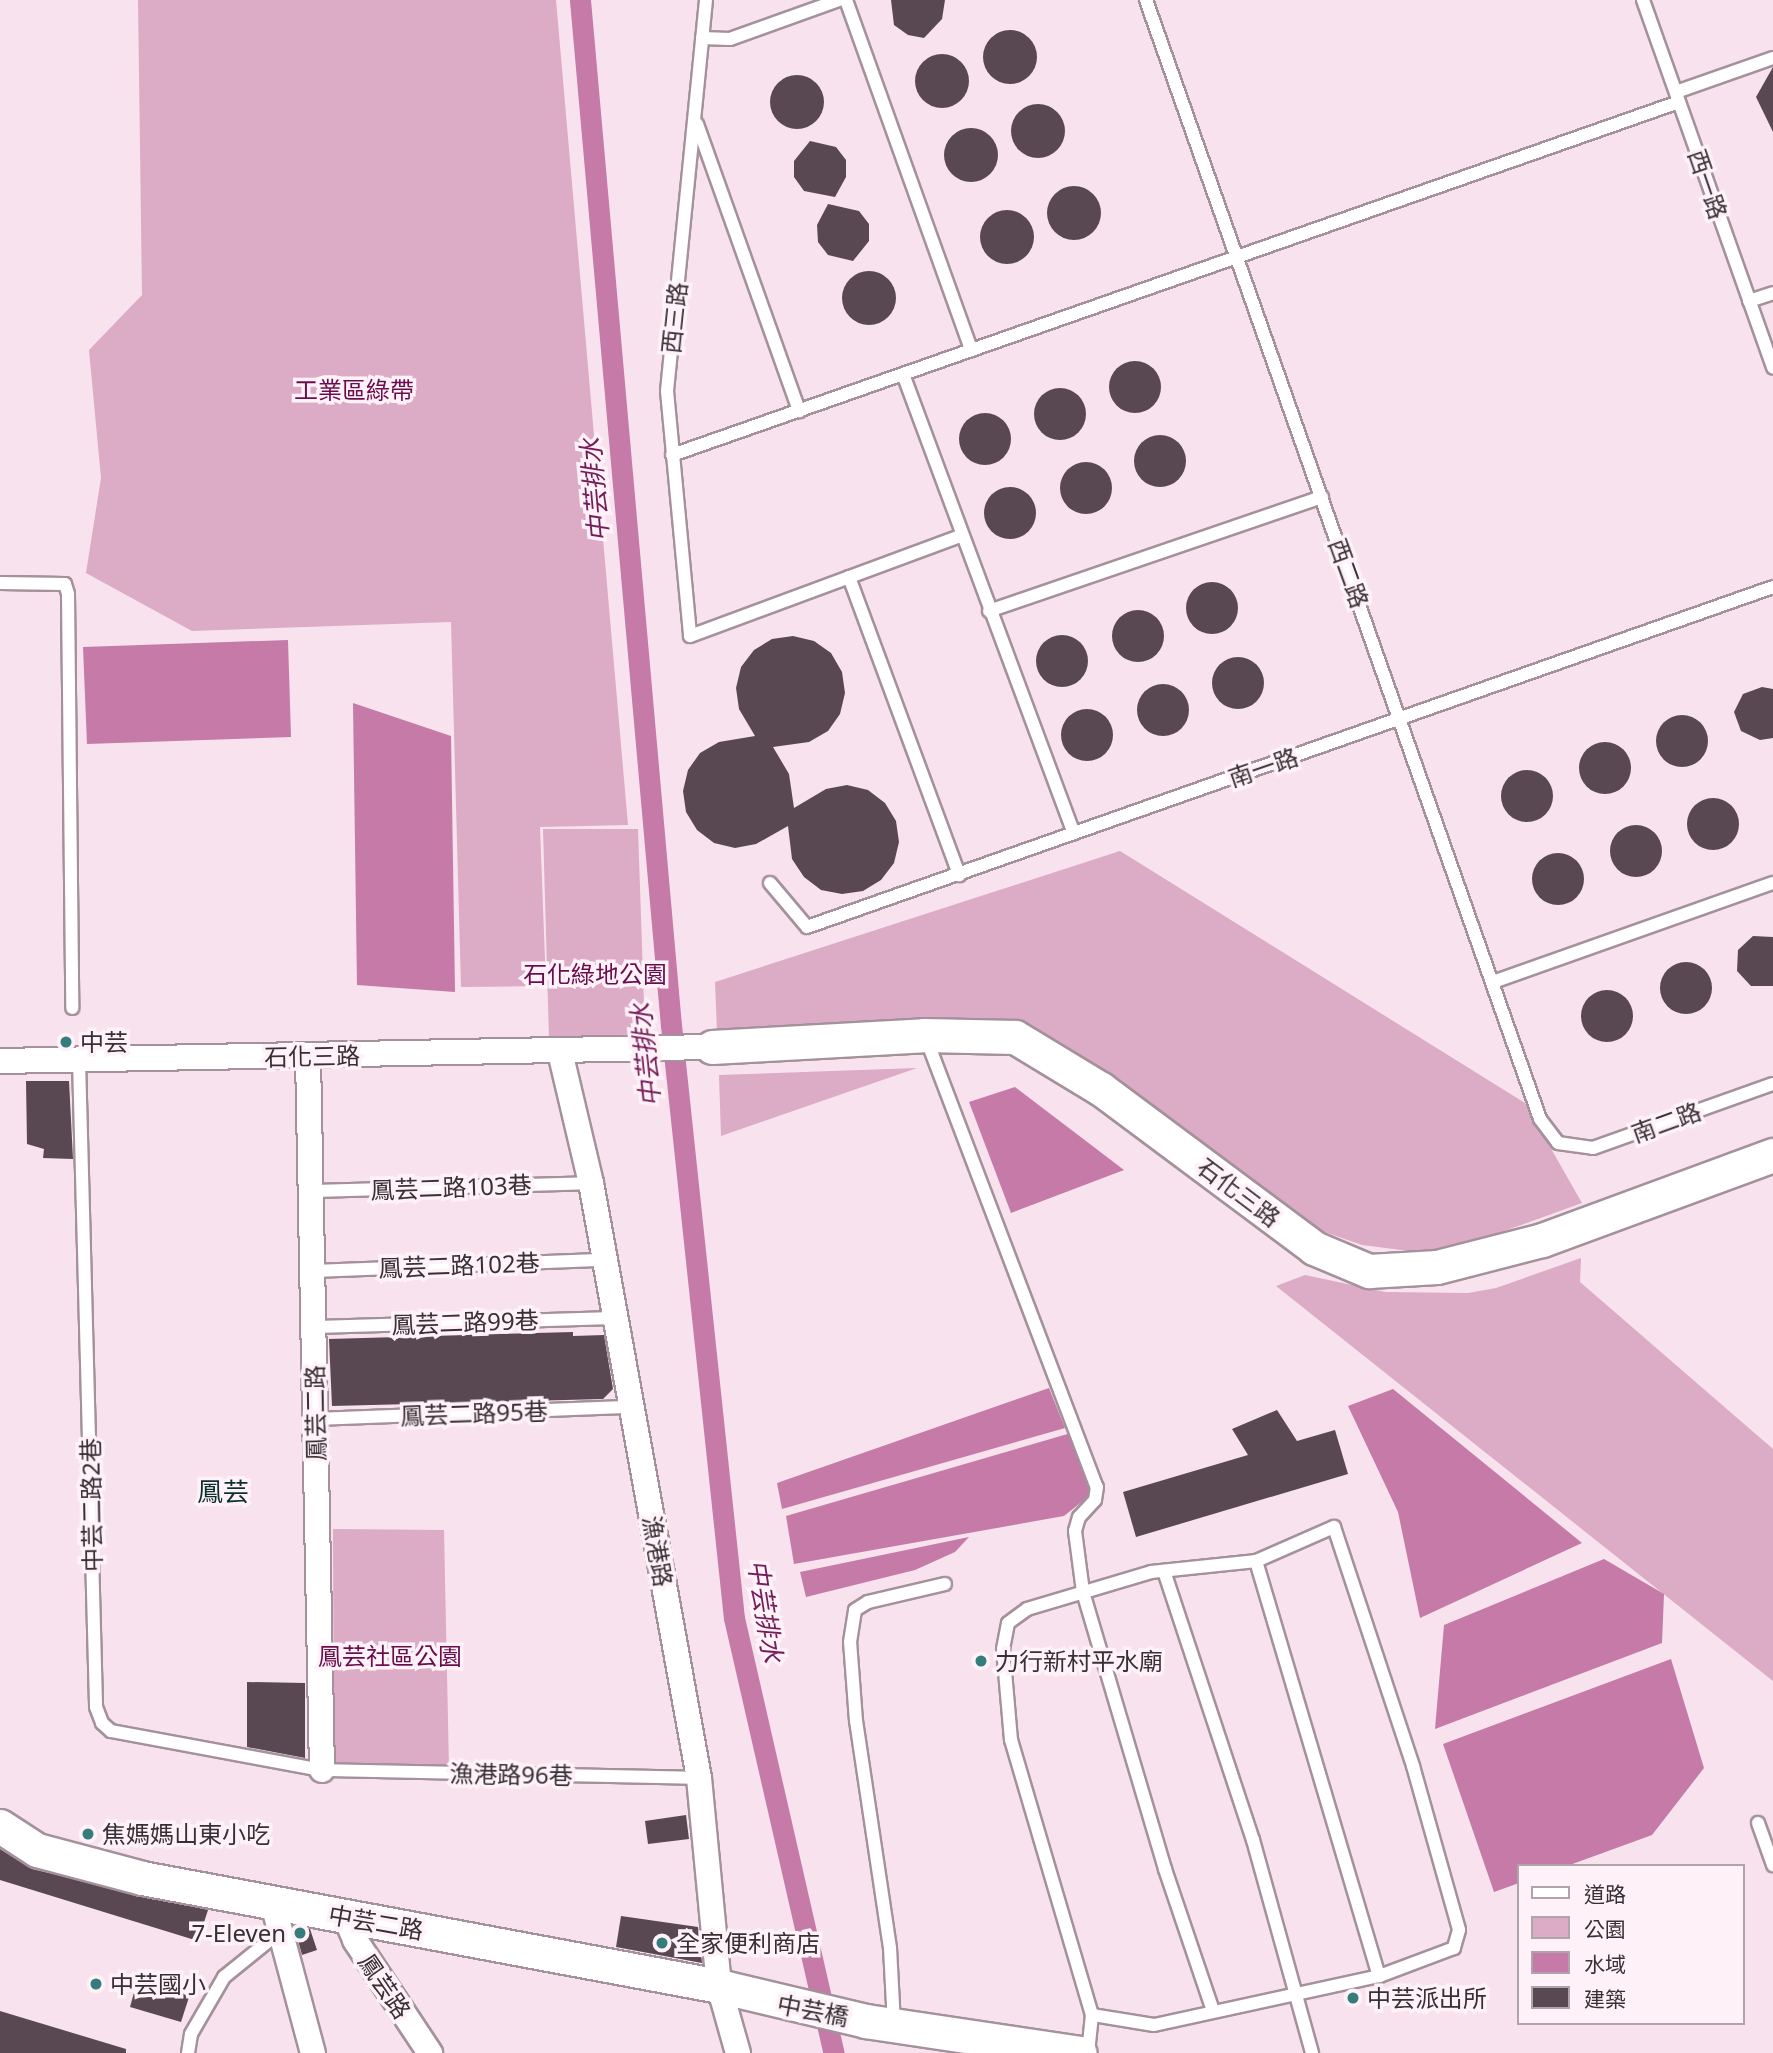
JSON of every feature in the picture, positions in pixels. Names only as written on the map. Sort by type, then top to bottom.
[{"type":"street","name":"石化三路","points":[[0,1061],[560,1052],[712,1048],[924,1035],[1015,1037],[1101,1089],[1314,1248],[1369,1271],[1437,1267],[1542,1240],[1773,1156]]},
{"type":"street","name":"漁港路","points":[[560,1052],[591,1183],[699,1778],[719,1986],[738,2053]]},
{"type":"street","name":"鳳芸二路","points":[[308,1056],[322,1770]]},
{"type":"street","name":"中芸二路","points":[[0,1826],[37,1850],[277,1918],[345,1916],[719,1986],[759,1999]]},
{"type":"street","name":"鳳芸路","points":[[345,1916],[355,1940],[430,2053]]},
{"type":"street","points":[[277,1918],[313,2053]]},
{"type":"street","name":"中芸橋","points":[[759,1999],[1032,2049],[1080,2053]]},
{"type":"lane","name":"西三路","points":[[706,0],[667,391],[690,636],[849,577]]},
{"type":"lane","points":[[702,38],[730,39],[839,0]]},
{"type":"lane","points":[[846,0],[971,351]]},
{"type":"lane","name":"西二路","points":[[1146,0],[1540,1119],[1558,1143]]},
{"type":"lane","name":"西一路","points":[[1643,0],[1773,368]]},
{"type":"lane","points":[[673,455],[1238,257],[1678,97],[1773,58]]},
{"type":"lane","points":[[695,119],[799,411]]},
{"type":"lane","points":[[1749,301],[1773,293]]},
{"type":"lane","points":[[903,374],[1073,833]]},
{"type":"lane","points":[[989,611],[1322,497]]},
{"type":"lane","points":[[960,875],[849,577],[961,536]]},
{"type":"lane","points":[[0,583],[65,584],[68,594],[72,1008]]},
{"type":"lane","name":"南一路","points":[[770,883],[807,926],[960,875],[1773,587]]},
{"type":"lane","points":[[1493,982],[1773,883]]},
{"type":"lane","points":[[924,1035],[1097,1487],[1095,1500],[1079,1517],[1075,1531],[1083,1592],[1165,1869],[1213,2011]]},
{"type":"lane","name":"中芸二路2巷","points":[[79,1060],[96,1707],[102,1723],[111,1731],[322,1770]]},
{"type":"lane","name":"南二路","points":[[1558,1143],[1593,1148],[1773,1084]]},
{"type":"lane","name":"鳳芸二路103巷","points":[[311,1191],[591,1183]]},
{"type":"lane","name":"鳳芸二路102巷","points":[[313,1270],[605,1260]]},
{"type":"lane","name":"鳳芸二路99巷","points":[[314,1327],[615,1318]]},
{"type":"lane","name":"鳳芸二路95巷","points":[[316,1419],[632,1407]]},
{"type":"lane","points":[[1088,2053],[1092,2015],[1011,1740],[1003,1649],[1008,1623],[1027,1609],[1164,1571],[1235,1560],[1256,1561],[1335,1527],[1413,1766],[1460,1930],[1454,1948],[1380,1976],[1154,2025],[1092,2015]]},
{"type":"lane","points":[[1256,1561],[1380,1976]]},
{"type":"lane","points":[[1164,1571],[1253,1840],[1293,1997],[1312,2053]]},
{"type":"lane","points":[[880,2023],[890,1948],[856,1721],[850,1642],[855,1610],[868,1602],[945,1584]]},
{"type":"lane","name":"漁港路96巷","points":[[322,1770],[699,1778]]},
{"type":"lane","points":[[1758,1824],[1773,1866]]},
{"type":"lane","points":[[188,2053],[191,2034],[224,1977],[277,1918]]},
{"type":"green space","name":"工業區綠帶","points":[[138,0],[556,0],[628,825],[540,827],[546,986],[461,987],[451,622],[192,631],[86,573],[101,478],[89,350],[142,295]]},
{"type":"green space","name":"石化綠地公園","points":[[543,829],[638,829],[645,1034],[549,1038]]},
{"type":"green space","points":[[1120,851],[1525,1103],[1582,1203],[1457,1248],[1409,1251],[1362,1245],[1296,1222],[1096,1065],[1056,1045],[717,1032],[715,982]]},
{"type":"green space","points":[[917,1068],[721,1136],[719,1075]]},
{"type":"green space","points":[[1581,1258],[1580,1282],[1773,1449],[1773,1681],[1276,1286],[1305,1275],[1385,1292],[1468,1293],[1496,1288]]},
{"type":"green space","name":"鳳芸社區公園","points":[[333,1529],[444,1530],[449,1769],[334,1765]]},
{"type":"water","points":[[288,640],[291,737],[87,744],[83,647]]},
{"type":"water","points":[[353,703],[451,736],[455,992],[357,985]]},
{"type":"water","points":[[1015,1087],[1124,1170],[1011,1213],[969,1102]]},
{"type":"water","points":[[1049,1388],[1065,1428],[782,1509],[777,1483]]},
{"type":"water","points":[[1393,1389],[1582,1543],[1420,1618],[1398,1512],[1348,1406]]},
{"type":"water","points":[[1071,1433],[1090,1482],[1089,1496],[1064,1516],[794,1564],[786,1516]]},
{"type":"water","points":[[969,1537],[955,1552],[915,1570],[806,1597],[800,1572]]},
{"type":"water","points":[[1604,1559],[1664,1594],[1662,1643],[1435,1729],[1444,1625]]},
{"type":"water","points":[[1671,1659],[1704,1768],[1652,1835],[1572,1864],[1518,1864],[1518,1883],[1494,1892],[1443,1744]]},
{"type":"building","points":[[891,0],[945,0],[942,19],[924,38],[908,35],[894,25]]},
{"type":"building","points":[[1010,30],[1029,38],[1037,57],[1029,76],[1010,84],[991,76],[983,57],[991,38]]},
{"type":"building","points":[[942,54],[961,62],[969,81],[961,100],[942,108],[923,100],[915,81],[923,62]]},
{"type":"building","points":[[1773,67],[1773,132],[1756,97]]},
{"type":"building","points":[[797,75],[816,83],[824,102],[816,121],[797,129],[778,121],[770,102],[778,83]]},
{"type":"building","points":[[1038,104],[1057,112],[1065,131],[1057,150],[1038,158],[1019,150],[1011,131],[1019,112]]},
{"type":"building","points":[[971,128],[990,136],[998,155],[990,174],[971,182],[952,174],[944,155],[952,136]]},
{"type":"building","points":[[810,141],[836,147],[846,160],[846,177],[835,197],[804,191],[794,177],[794,161]]},
{"type":"building","points":[[1074,186],[1093,194],[1101,213],[1093,232],[1074,240],[1055,232],[1047,213],[1055,194]]},
{"type":"building","points":[[828,204],[859,211],[869,224],[869,241],[853,261],[828,255],[818,242],[817,225]]},
{"type":"building","points":[[1007,210],[1026,218],[1034,237],[1026,256],[1007,264],[988,256],[980,237],[988,218]]},
{"type":"building","points":[[869,271],[888,279],[896,298],[888,317],[869,325],[850,317],[842,298],[850,279]]},
{"type":"building","points":[[1135,361],[1154,368],[1161,387],[1154,406],[1135,413],[1116,406],[1109,387],[1116,368]]},
{"type":"building","points":[[1060,388],[1079,395],[1086,414],[1079,433],[1060,440],[1041,433],[1034,414],[1041,395]]},
{"type":"building","points":[[985,413],[1004,420],[1011,439],[1004,458],[985,465],[966,458],[959,439],[966,420]]},
{"type":"building","points":[[1160,435],[1179,442],[1186,461],[1179,480],[1160,487],[1141,480],[1134,461],[1141,442]]},
{"type":"building","points":[[1086,462],[1105,469],[1112,488],[1105,507],[1086,514],[1067,507],[1060,488],[1067,469]]},
{"type":"building","points":[[1010,487],[1029,494],[1036,513],[1029,532],[1010,539],[991,532],[984,513],[991,494]]},
{"type":"building","points":[[1212,582],[1231,589],[1238,608],[1231,627],[1212,634],[1193,627],[1186,608],[1193,589]]},
{"type":"building","points":[[1138,610],[1157,617],[1164,636],[1157,655],[1138,662],[1119,655],[1112,636],[1119,617]]},
{"type":"building","points":[[1062,635],[1081,642],[1088,661],[1081,680],[1062,687],[1043,680],[1036,661],[1043,642]]},
{"type":"building","points":[[793,636],[814,641],[831,653],[842,672],[845,693],[840,714],[828,731],[809,742],[773,747],[789,774],[794,808],[826,789],[847,785],[868,790],[885,803],[896,821],[899,842],[894,863],[881,880],[863,891],[842,894],[821,890],[804,877],[792,859],[788,826],[756,844],[735,848],[714,843],[697,830],[686,812],[683,791],[688,770],[700,753],[719,742],[755,736],[739,709],[736,688],[741,667],[754,650],[772,639]]},
{"type":"building","points":[[1238,657],[1257,664],[1264,683],[1257,702],[1238,709],[1219,702],[1212,683],[1219,664]]},
{"type":"building","points":[[1163,684],[1182,691],[1189,710],[1182,729],[1163,736],[1144,729],[1137,710],[1144,691]]},
{"type":"building","points":[[1762,687],[1773,689],[1773,738],[1760,740],[1741,731],[1734,712],[1743,694]]},
{"type":"building","points":[[1087,709],[1106,716],[1113,735],[1106,754],[1087,761],[1068,754],[1061,735],[1068,716]]},
{"type":"building","points":[[1682,715],[1701,722],[1708,741],[1701,760],[1682,767],[1663,760],[1656,741],[1663,722]]},
{"type":"building","points":[[1605,742],[1624,749],[1631,768],[1624,787],[1605,794],[1586,787],[1579,768],[1586,749]]},
{"type":"building","points":[[1527,770],[1546,777],[1553,796],[1546,815],[1527,822],[1508,815],[1501,796],[1508,777]]},
{"type":"building","points":[[1713,798],[1732,805],[1739,824],[1732,843],[1713,850],[1694,843],[1687,824],[1694,805]]},
{"type":"building","points":[[1636,825],[1655,832],[1662,851],[1655,870],[1636,877],[1617,870],[1610,851],[1617,832]]},
{"type":"building","points":[[1558,853],[1577,860],[1584,879],[1577,898],[1558,905],[1539,898],[1532,879],[1539,860]]},
{"type":"building","points":[[1753,936],[1773,937],[1773,986],[1751,986],[1737,971],[1738,950]]},
{"type":"building","points":[[1686,962],[1705,969],[1712,988],[1705,1007],[1686,1014],[1667,1007],[1660,988],[1667,969]]},
{"type":"building","points":[[1607,990],[1626,997],[1633,1016],[1626,1035],[1607,1042],[1588,1035],[1581,1016],[1588,997]]},
{"type":"building","points":[[26,1081],[69,1081],[73,1159],[43,1158],[44,1149],[27,1144]]},
{"type":"building","points":[[573,1332],[573,1336],[604,1335],[613,1389],[603,1399],[332,1406],[329,1339]]},
{"type":"building","points":[[1277,1410],[1297,1441],[1335,1430],[1348,1474],[1136,1537],[1123,1492],[1248,1455],[1232,1429]]},
{"type":"building","points":[[247,1682],[305,1683],[305,1758],[247,1747]]},
{"type":"building","points":[[686,1815],[689,1839],[648,1844],[645,1821]]},
{"type":"building","points":[[0,1849],[32,1869],[208,1910],[198,1941],[0,1880]]},
{"type":"building","name":"全家便利商店","points":[[621,1916],[698,1927],[702,1963],[616,1947]]},
{"type":"building","points":[[294,1926],[310,1929],[317,1950],[302,1955]]},
{"type":"building","points":[[138,1978],[190,1994],[181,2022],[130,2007]]},
{"type":"building","points":[[0,2011],[126,2049],[126,2053],[0,2053]]},
{"type":"waterway","name":"中芸排水","points":[[580,0],[671,1025],[734,1618],[834,2053]]},
{"type":"place","name":"中芸","points":[[66,1042]]},
{"type":"place","name":"力行新村平水廟","points":[[981,1661]]},
{"type":"place","name":"焦媽媽山東小吃","points":[[88,1834]]},
{"type":"place","name":"7-Eleven","points":[[300,1933]]},
{"type":"place","name":"全家便利商店","points":[[662,1943]]},
{"type":"place","name":"中芸國小","points":[[96,1984]]},
{"type":"place","name":"中芸派出所","points":[[1353,1998]]},
{"type":"district","name":"鳳芸","points":[[223,1492]]}]
